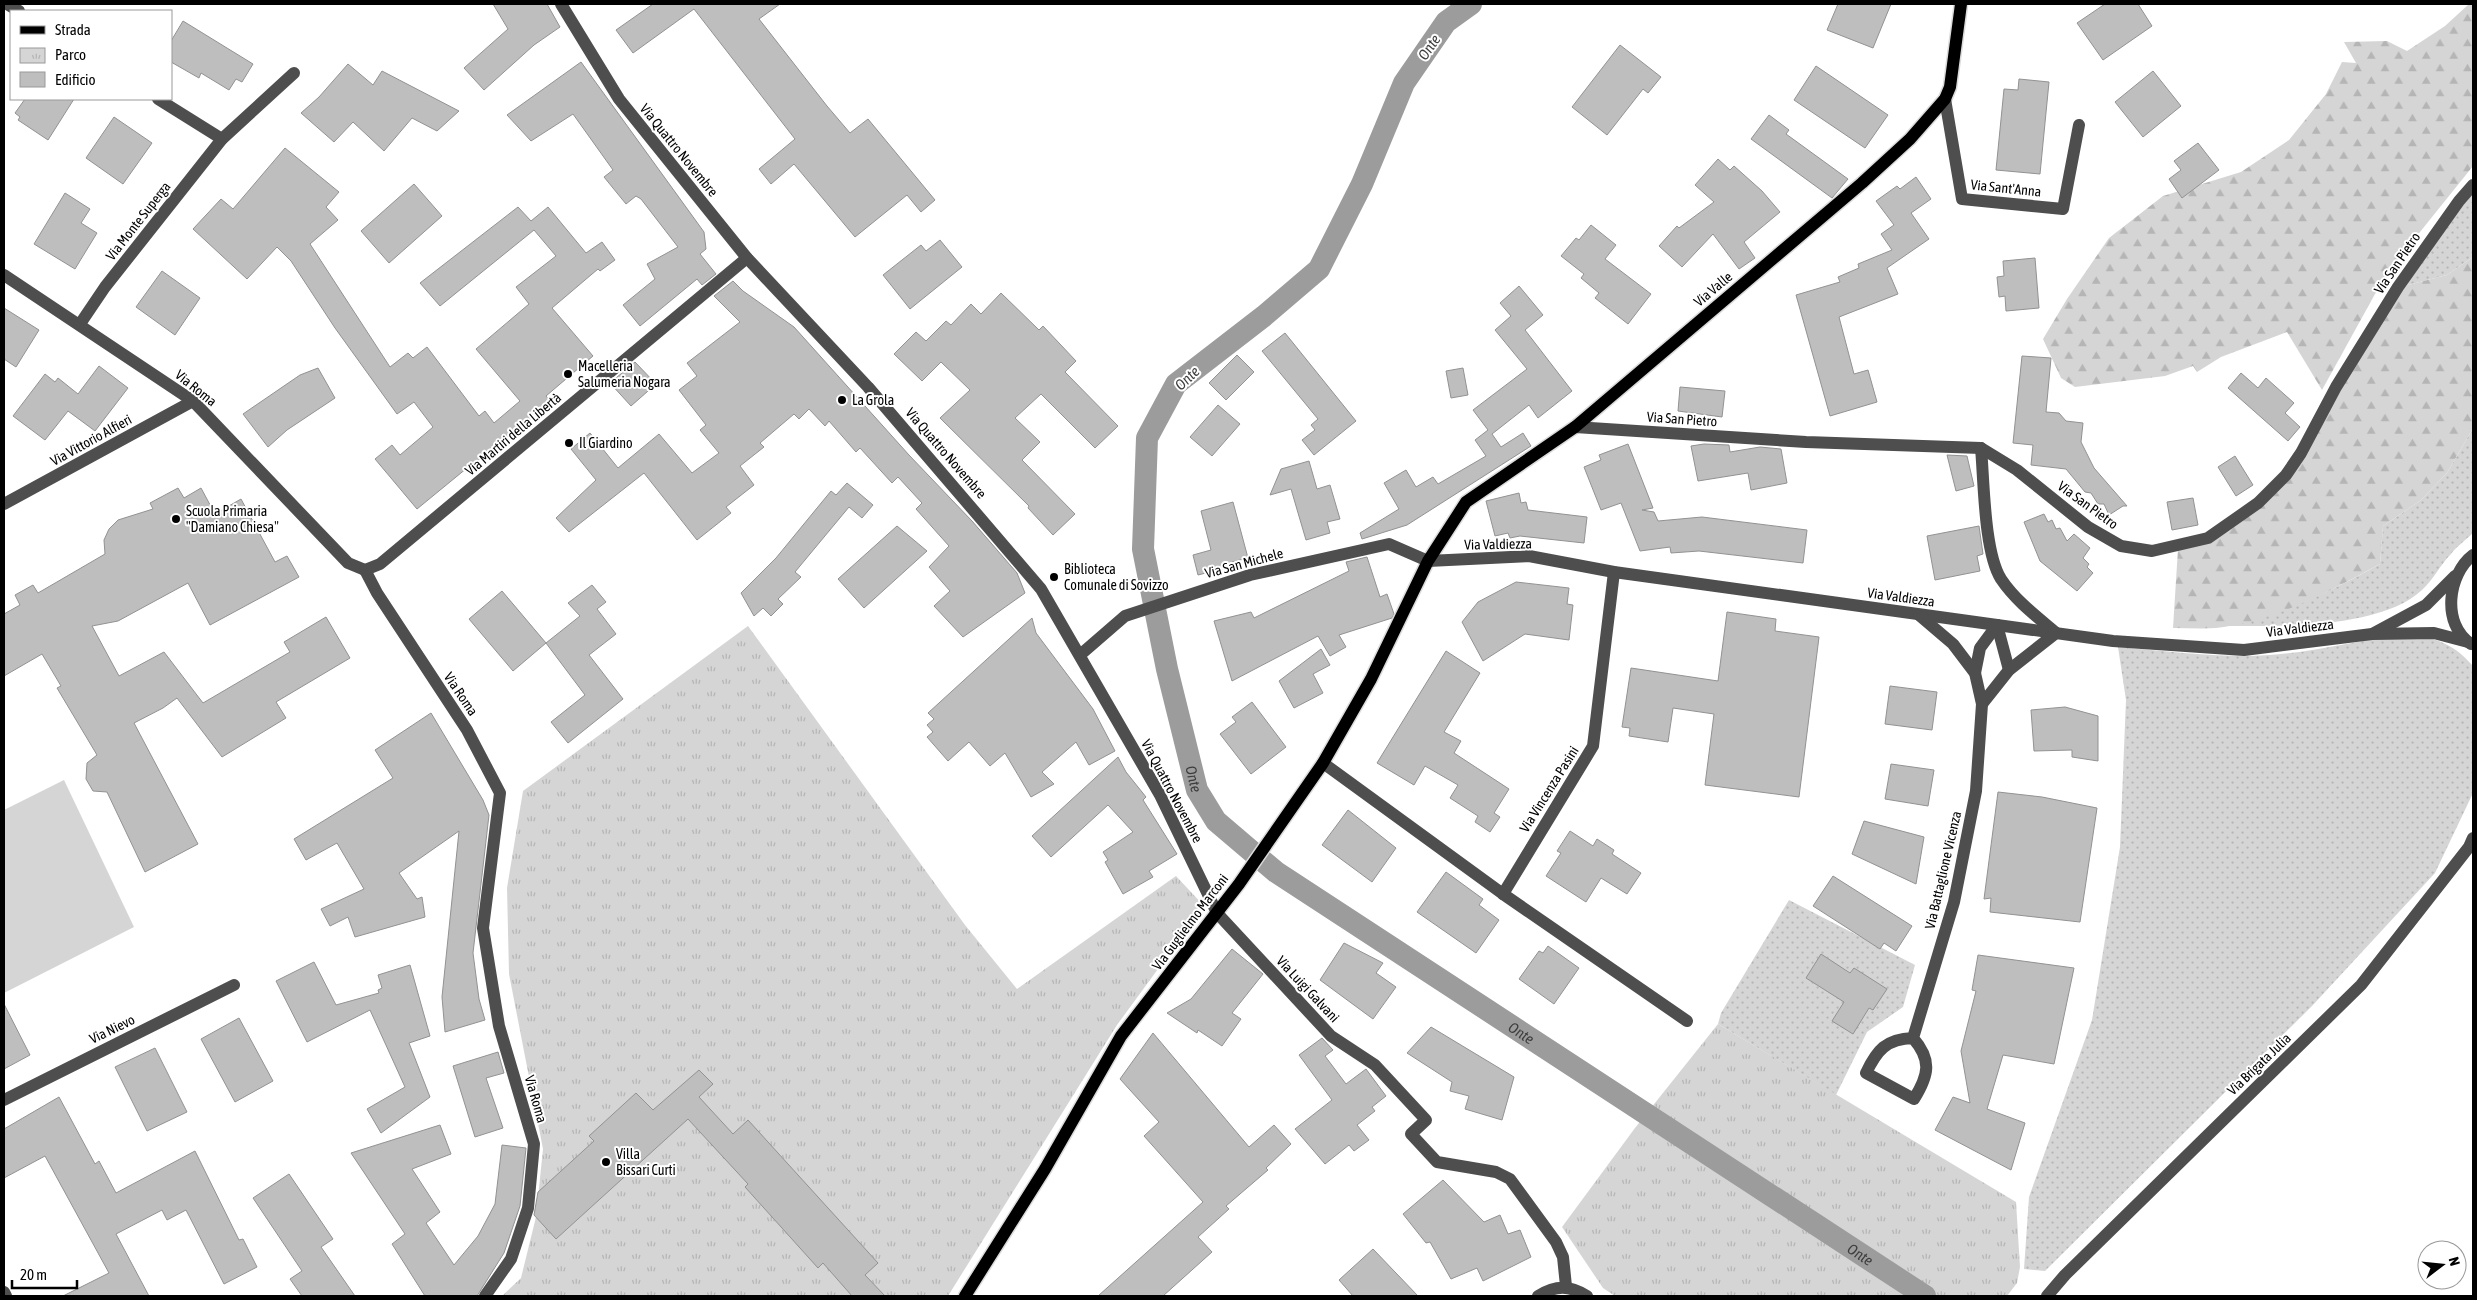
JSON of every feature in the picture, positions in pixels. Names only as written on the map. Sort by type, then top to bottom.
[{"type":"main road","name":"Via Valle","points":[[1428,561],[1466,502],[1575,426],[1862,183],[1910,139],[1945,99],[1950,87],[1961,4]]},
{"type":"main road","name":"Via Guglielmo Marconi","points":[[965,1296],[1045,1170],[1121,1036],[1239,884],[1323,763],[1376,671],[1428,561]]},
{"type":"street","name":"Via Quattro Novembre","points":[[561,4],[619,98],[746,258],[868,387],[1041,589],[1160,796],[1217,913]]},
{"type":"street","name":"Via Monte Superga","points":[[80,324],[105,287],[222,139],[294,73]]},
{"type":"street","name":"Via Sant'Anna","points":[[1945,99],[1962,199],[2063,209],[2079,125]]},
{"type":"street","points":[[160,100],[222,139]]},
{"type":"street","name":"Via San Pietro","points":[[1575,426],[1806,442],[1981,448],[2017,470],[2088,527],[2121,546],[2152,551],[2208,538],[2258,503],[2286,475],[2301,452],[2336,387],[2398,287],[2459,201],[2473,185]]},
{"type":"street","name":"Via Martiri della Libertà","points":[[364,570],[380,564],[746,258]]},
{"type":"street","name":"Via Roma","points":[[4,275],[193,401],[348,563],[364,570],[376,593],[467,730],[500,793],[483,928],[500,1026],[534,1144],[528,1208],[511,1259],[485,1296]]},
{"type":"street","name":"Via Vittorio Alfieri","points":[[4,504],[193,401]]},
{"type":"street","points":[[1981,448],[1990,552],[2000,578],[2022,604],[2056,633],[2008,670],[1982,704]]},
{"type":"street","name":"Via San Michele","points":[[1080,655],[1125,616],[1181,596],[1250,575],[1390,544],[1428,561]]},
{"type":"street","name":"Via Valdiezza","points":[[2372,634],[2426,605],[2473,555]]},
{"type":"street","name":"Via Valdiezza","points":[[1428,561],[1529,556],[1614,572],[2113,641],[2244,650],[2372,634],[2434,633],[2471,644]]},
{"type":"street","name":"Via Vincenza Pasini","points":[[1503,894],[1593,746],[1614,572]]},
{"type":"street","points":[[2456,575],[2450,599],[2455,623],[2471,644]]},
{"type":"street","points":[[1919,615],[1953,644],[1975,673]]},
{"type":"street","points":[[1997,625],[2008,670]]},
{"type":"street","points":[[1975,673],[1980,648],[1997,625]]},
{"type":"street","name":"Via Battaglione Vicenza","points":[[1913,1038],[1954,902],[1976,791],[1982,704],[1975,673]]},
{"type":"street","points":[[1323,763],[1503,894],[1687,1021]]},
{"type":"street","name":"Via Brigata Julia","points":[[2047,1296],[2065,1275],[2361,985],[2469,847],[2473,838]]},
{"type":"street","name":"Via Luigi Galvani","points":[[1217,913],[1331,1036],[1375,1065],[1426,1120],[1411,1134],[1437,1162],[1496,1172],[1510,1179],[1556,1242],[1563,1257],[1566,1286]]},
{"type":"street","name":"Via Nievo","points":[[4,1100],[234,986]]},
{"type":"street","points":[[1913,1038],[1922,1049],[1928,1068],[1921,1088],[1914,1099],[1866,1074],[1875,1054],[1892,1041],[1913,1038]]},
{"type":"street","points":[[1538,1296],[1555,1288],[1566,1286],[1587,1296]]},
{"type":"street","points":[[4,1292],[6,1296]]},
{"type":"green space","points":[[2469,4],[2473,4],[2473,166],[2420,232],[2375,294],[2322,390],[2287,332],[2221,357],[2197,372],[2193,366],[2165,376],[2075,387],[2061,378],[2043,339],[2067,299],[2109,238],[2163,196],[2241,172],[2289,140],[2326,94],[2342,62],[2356,63],[2344,42],[2387,41],[2407,51],[2445,26]]},
{"type":"green space","points":[[2473,191],[2473,257],[2447,275],[2400,287]]},
{"type":"green space","points":[[2473,257],[2473,428],[2447,473],[2421,500],[2383,526],[2380,564],[2321,595],[2260,619],[2216,628],[2173,628],[2178,549],[2268,498],[2400,287],[2447,275]]},
{"type":"green space","points":[[2473,428],[2473,533],[2453,551],[2422,590],[2404,603],[2356,619],[2300,625],[2225,626],[2286,609],[2343,584],[2380,564],[2383,526],[2421,500],[2447,473]]},
{"type":"green space","points":[[748,626],[965,925],[1017,989],[1176,876],[1204,906],[1117,1025],[948,1296],[502,1296],[521,1278],[536,1217],[543,1149],[509,974],[507,888],[523,791]]},
{"type":"green space","points":[[2409,632],[2428,637],[2452,647],[2473,666],[2473,793],[2435,873],[2312,1006],[2045,1271],[2024,1269],[2029,1197],[2092,1020],[2120,847],[2126,700],[2118,647],[2217,655],[2271,655]]},
{"type":"green space","points":[[64,780],[134,927],[4,993],[4,810]]},
{"type":"green space","points":[[1789,900],[1915,965],[1903,1007],[1867,1032],[1836,1095],[1718,1024],[1721,1013]]},
{"type":"green space","points":[[1718,1024],[2016,1202],[2020,1267],[2017,1283],[2007,1296],[1615,1296],[1603,1288],[1562,1227],[1635,1128]]},
{"type":"building","points":[[493,4],[547,4],[560,27],[534,45],[484,90],[464,68],[508,29]]},
{"type":"building","points":[[653,4],[780,4],[759,19],[827,106],[850,133],[868,119],[935,200],[921,212],[907,195],[855,237],[794,164],[771,184],[759,169],[795,139],[694,9],[633,53],[616,30]]},
{"type":"building","points":[[1838,4],[1891,4],[1873,48],[1827,30]]},
{"type":"building","points":[[2105,4],[2138,4],[2152,26],[2103,60],[2077,23]]},
{"type":"building","points":[[183,21],[253,64],[242,82],[236,79],[229,90],[201,73],[199,78],[172,63],[172,39]]},
{"type":"building","points":[[1620,45],[1661,77],[1648,93],[1643,89],[1607,135],[1572,107]]},
{"type":"building","points":[[581,62],[704,232],[706,249],[700,254],[716,274],[702,285],[697,279],[640,326],[623,305],[655,279],[647,264],[678,247],[641,199],[636,196],[626,204],[604,177],[613,170],[573,114],[531,141],[507,115]]},
{"type":"building","points":[[348,64],[373,85],[382,71],[459,111],[437,131],[412,118],[384,151],[353,122],[334,142],[301,113],[319,97]]},
{"type":"building","points":[[1816,66],[1888,115],[1865,148],[1794,100]]},
{"type":"building","points":[[2153,71],[2181,106],[2143,137],[2115,102]]},
{"type":"building","points":[[2019,79],[2049,82],[2040,174],[1996,170],[2004,89],[2018,90]]},
{"type":"building","points":[[24,100],[73,100],[48,140],[18,120],[20,117],[15,113]]},
{"type":"building","points":[[1769,115],[1789,130],[1786,134],[1848,179],[1832,198],[1751,139]]},
{"type":"building","points":[[114,117],[152,143],[123,184],[86,158]]},
{"type":"building","points":[[2198,143],[2219,170],[2182,198],[2169,179],[2181,170],[2174,161]]},
{"type":"building","points":[[285,148],[339,192],[326,207],[338,220],[310,244],[390,367],[408,353],[413,358],[427,347],[479,416],[485,411],[494,423],[520,401],[476,349],[529,304],[516,287],[556,256],[534,230],[440,306],[420,283],[518,207],[531,221],[548,207],[586,253],[602,242],[615,260],[600,271],[598,269],[552,308],[593,356],[546,396],[552,403],[507,441],[467,468],[417,509],[375,459],[392,445],[400,455],[433,427],[414,402],[397,414],[335,328],[291,261],[277,247],[247,279],[193,229],[221,199],[233,209]]},
{"type":"building","points":[[1718,159],[1730,170],[1734,166],[1762,191],[1780,212],[1744,242],[1755,258],[1739,269],[1713,234],[1682,267],[1659,246],[1677,226],[1679,228],[1714,202],[1695,185]]},
{"type":"building","points":[[1916,177],[1931,199],[1911,213],[1929,239],[1887,268],[1898,294],[1839,317],[1854,374],[1868,370],[1877,402],[1830,416],[1796,295],[1840,282],[1838,277],[1859,268],[1858,264],[1892,250],[1881,234],[1894,225],[1876,201],[1897,186],[1900,189]]},
{"type":"building","points":[[414,184],[442,216],[389,263],[361,231]]},
{"type":"building","points":[[65,193],[90,209],[81,223],[97,233],[75,269],[34,244]]},
{"type":"building","points":[[1591,225],[1616,245],[1605,259],[1651,294],[1628,324],[1595,298],[1599,293],[1581,278],[1584,274],[1561,256],[1576,238],[1579,240]]},
{"type":"building","points":[[940,240],[962,267],[910,309],[883,275],[921,245],[926,251]]},
{"type":"building","points":[[2035,258],[2039,308],[2006,311],[2005,296],[1999,297],[1997,277],[2004,276],[2003,261]]},
{"type":"building","points":[[162,271],[200,298],[175,335],[136,307]]},
{"type":"building","points":[[733,281],[743,291],[794,327],[909,455],[972,521],[1017,573],[1025,593],[963,637],[934,606],[950,591],[929,567],[949,546],[916,509],[922,503],[898,477],[892,483],[860,448],[856,452],[829,421],[825,426],[809,409],[799,419],[794,414],[760,443],[764,447],[740,466],[754,485],[726,507],[731,513],[697,540],[644,473],[569,532],[556,518],[596,480],[571,449],[590,433],[618,468],[659,434],[692,473],[719,453],[700,430],[706,425],[679,390],[697,376],[687,363],[740,322],[714,296]]},
{"type":"building","points":[[1519,286],[1543,315],[1525,330],[1572,391],[1538,418],[1529,405],[1492,434],[1501,447],[1523,433],[1531,446],[1407,525],[1362,539],[1360,533],[1399,509],[1384,483],[1406,470],[1416,487],[1433,477],[1438,484],[1486,456],[1475,440],[1488,430],[1473,410],[1527,369],[1495,330],[1511,316],[1500,303]]},
{"type":"building","points":[[1001,293],[1039,330],[1043,326],[1076,361],[1065,372],[1118,426],[1095,448],[1041,394],[1015,418],[1040,442],[1022,460],[1075,514],[1053,535],[1028,508],[1029,506],[940,418],[970,390],[941,362],[922,381],[894,354],[916,332],[926,341],[946,321],[951,325],[971,304],[981,314]]},
{"type":"building","points":[[4,308],[39,330],[16,367],[4,359]]},
{"type":"building","points":[[1285,333],[1356,421],[1314,455],[1302,440],[1315,430],[1311,425],[1318,419],[1262,351]]},
{"type":"building","points":[[1237,355],[1254,372],[1226,400],[1209,383]]},
{"type":"building","points":[[2022,356],[2051,358],[2046,412],[2059,413],[2066,421],[2083,423],[2081,442],[2094,468],[2127,506],[2123,506],[2109,515],[2104,504],[2098,504],[2091,493],[2085,492],[2066,469],[2031,465],[2033,445],[2013,443]]},
{"type":"building","points":[[635,362],[656,384],[631,406],[610,383]]},
{"type":"building","points":[[99,366],[128,388],[95,431],[68,411],[45,440],[13,416],[45,374],[55,382],[58,378],[78,394]]},
{"type":"building","points":[[318,368],[335,398],[287,430],[268,447],[243,414],[300,375]]},
{"type":"building","points":[[1463,368],[1468,395],[1451,398],[1446,371]]},
{"type":"building","points":[[2241,373],[2258,388],[2266,378],[2294,403],[2285,413],[2300,427],[2288,441],[2228,388]]},
{"type":"building","points":[[1680,387],[1725,391],[1722,417],[1678,411]]},
{"type":"building","points":[[1218,405],[1240,424],[1212,456],[1190,437]]},
{"type":"building","points":[[1628,444],[1653,508],[1642,510],[1654,512],[1658,521],[1702,517],[1807,530],[1803,563],[1699,551],[1671,553],[1670,547],[1640,551],[1621,503],[1601,510],[1584,467],[1601,460],[1599,455]]},
{"type":"building","points":[[1704,444],[1729,445],[1730,452],[1760,447],[1781,449],[1787,483],[1751,490],[1748,473],[1698,481],[1691,446]]},
{"type":"building","points":[[1947,455],[1967,456],[1974,486],[1956,491]]},
{"type":"building","points":[[2235,456],[2253,485],[2236,496],[2218,467]]},
{"type":"building","points":[[1309,461],[1317,489],[1330,485],[1340,519],[1327,522],[1330,533],[1306,540],[1291,489],[1270,495],[1281,469]]},
{"type":"building","points":[[847,483],[873,505],[862,518],[849,507],[795,572],[801,577],[778,599],[783,604],[771,616],[763,608],[754,616],[741,593],[776,558],[831,491],[836,495]]},
{"type":"building","points":[[178,488],[184,498],[201,488],[215,514],[241,499],[275,562],[287,556],[299,577],[210,625],[188,583],[118,621],[92,626],[119,676],[164,652],[203,703],[290,652],[284,642],[326,617],[350,658],[276,702],[286,718],[222,757],[177,698],[163,708],[134,723],[198,844],[145,872],[107,792],[93,791],[86,779],[87,763],[97,755],[57,688],[61,686],[42,654],[4,676],[4,614],[20,605],[15,595],[33,585],[38,593],[105,554],[104,540],[109,529],[118,520],[153,509],[150,503]]},
{"type":"building","points":[[1519,493],[1521,503],[1526,502],[1528,510],[1587,517],[1584,543],[1520,536],[1510,538],[1508,533],[1495,536],[1486,501]]},
{"type":"building","points":[[2193,498],[2198,525],[2172,530],[2167,502]]},
{"type":"building","points":[[1233,502],[1248,558],[1232,562],[1233,566],[1198,575],[1193,555],[1211,550],[1201,511]]},
{"type":"building","points":[[2044,514],[2048,522],[2052,520],[2056,529],[2060,528],[2067,541],[2074,534],[2090,548],[2083,558],[2089,564],[2087,567],[2093,573],[2077,591],[2040,561],[2024,522]]},
{"type":"building","points":[[897,526],[927,551],[864,608],[838,579]]},
{"type":"building","points":[[1979,526],[1983,554],[1977,556],[1980,571],[1935,580],[1927,536]]},
{"type":"building","points":[[1367,557],[1380,597],[1387,594],[1394,614],[1392,618],[1339,635],[1346,647],[1330,656],[1318,636],[1232,681],[1214,621],[1251,612],[1254,618],[1349,571],[1346,562]]},
{"type":"building","points":[[1516,582],[1569,588],[1567,604],[1573,605],[1569,640],[1525,634],[1483,661],[1462,622],[1478,602]]},
{"type":"building","points":[[592,585],[606,602],[597,609],[616,634],[589,655],[623,699],[568,743],[551,722],[585,695],[546,643],[580,616],[568,603]]},
{"type":"building","points":[[502,591],[546,643],[513,671],[469,619]]},
{"type":"building","points":[[1727,612],[1776,619],[1775,631],[1819,637],[1799,797],[1705,785],[1714,714],[1673,708],[1668,742],[1629,736],[1630,728],[1622,727],[1631,668],[1718,681]]},
{"type":"building","points":[[1032,618],[1036,633],[1093,709],[1115,751],[1089,765],[1076,742],[1042,772],[1054,784],[1031,797],[1005,753],[990,766],[969,742],[948,761],[927,737],[933,732],[927,725],[934,719],[928,713]]},
{"type":"building","points":[[1321,649],[1330,665],[1313,674],[1323,693],[1294,708],[1279,681]]},
{"type":"building","points":[[1446,651],[1480,673],[1444,732],[1461,741],[1454,753],[1509,789],[1494,813],[1500,817],[1490,832],[1475,822],[1478,816],[1450,798],[1458,785],[1425,766],[1414,785],[1377,763]]},
{"type":"building","points":[[1890,686],[1937,692],[1932,730],[1885,724]]},
{"type":"building","points":[[1252,702],[1286,747],[1251,774],[1220,734],[1236,722],[1232,717]]},
{"type":"building","points":[[2065,707],[2098,716],[2098,761],[2072,757],[2072,750],[2034,751],[2031,710]]},
{"type":"building","points":[[431,713],[483,800],[489,815],[473,953],[479,999],[485,1020],[445,1032],[442,997],[459,831],[399,873],[417,899],[422,897],[425,917],[355,937],[348,917],[330,926],[321,909],[364,889],[337,843],[306,860],[294,839],[393,778],[375,750]]},
{"type":"building","points":[[1118,757],[1126,772],[1146,797],[1143,800],[1177,854],[1149,871],[1153,877],[1123,894],[1105,862],[1108,860],[1103,852],[1133,832],[1108,805],[1051,857],[1032,836]]},
{"type":"building","points":[[1891,764],[1934,770],[1928,806],[1885,799]]},
{"type":"building","points":[[1998,792],[2042,797],[2097,808],[2080,922],[1990,912],[1991,898],[1984,899]]},
{"type":"building","points":[[1348,810],[1396,848],[1372,882],[1322,845]]},
{"type":"building","points":[[1864,821],[1924,837],[1916,884],[1852,854]]},
{"type":"building","points":[[1570,831],[1593,846],[1597,839],[1614,850],[1612,854],[1641,873],[1627,894],[1601,878],[1586,902],[1546,876],[1561,853],[1557,851]]},
{"type":"building","points":[[1446,872],[1483,899],[1479,905],[1499,920],[1476,953],[1417,912]]},
{"type":"building","points":[[1833,876],[1912,926],[1896,951],[1884,943],[1880,949],[1813,906]]},
{"type":"building","points":[[1344,943],[1383,963],[1376,973],[1396,987],[1373,1019],[1320,980]]},
{"type":"building","points":[[1548,946],[1579,968],[1554,1004],[1519,979],[1539,951],[1543,953]]},
{"type":"building","points":[[1232,949],[1263,974],[1232,1013],[1241,1019],[1222,1046],[1198,1030],[1197,1033],[1167,1013],[1191,999]]},
{"type":"building","points":[[1821,954],[1850,973],[1854,968],[1887,989],[1873,1010],[1869,1008],[1853,1034],[1832,1021],[1844,1002],[1806,978]]},
{"type":"building","points":[[1978,955],[2074,968],[2054,1064],[2003,1055],[1987,1109],[2025,1123],[2011,1170],[1935,1130],[1953,1097],[1970,1103],[1961,1051],[1976,991],[1972,990]]},
{"type":"building","points":[[314,962],[336,1005],[379,993],[378,990],[382,988],[378,975],[410,965],[430,1036],[409,1043],[430,1097],[381,1133],[367,1109],[405,1087],[370,1010],[307,1042],[276,981]]},
{"type":"building","points":[[4,1004],[30,1055],[4,1069]]},
{"type":"building","points":[[239,1018],[273,1081],[235,1102],[201,1039]]},
{"type":"building","points":[[1431,1027],[1514,1077],[1502,1120],[1465,1109],[1469,1096],[1450,1091],[1452,1082],[1407,1053]]},
{"type":"building","points":[[1153,1033],[1249,1147],[1274,1125],[1291,1144],[1266,1168],[1268,1170],[1226,1206],[1229,1209],[1198,1237],[1212,1252],[1163,1296],[1098,1296],[1203,1202],[1144,1136],[1159,1122],[1120,1079]]},
{"type":"building","points":[[1322,1038],[1333,1050],[1325,1056],[1346,1084],[1366,1069],[1386,1096],[1372,1107],[1375,1111],[1357,1125],[1369,1140],[1354,1151],[1349,1145],[1325,1164],[1295,1129],[1332,1100],[1299,1055]]},
{"type":"building","points":[[155,1048],[187,1112],[147,1131],[115,1067]]},
{"type":"building","points":[[498,1052],[504,1073],[486,1078],[503,1128],[475,1137],[453,1066]]},
{"type":"building","name":"Villa Bissari Curti","points":[[699,1070],[713,1084],[699,1097],[733,1134],[748,1120],[878,1263],[865,1275],[885,1296],[852,1296],[823,1263],[818,1268],[745,1187],[748,1184],[688,1119],[556,1239],[534,1215],[538,1192],[594,1141],[589,1136],[636,1093],[653,1110]]},
{"type":"building","points":[[59,1097],[95,1164],[99,1161],[116,1193],[195,1151],[239,1240],[243,1239],[257,1267],[224,1284],[186,1210],[167,1220],[162,1210],[116,1234],[149,1296],[63,1296],[109,1273],[45,1156],[4,1178],[4,1129]]},
{"type":"building","points":[[440,1125],[451,1154],[412,1169],[440,1212],[426,1223],[454,1265],[478,1236],[495,1204],[502,1145],[526,1148],[520,1206],[504,1253],[477,1296],[425,1296],[392,1244],[405,1234],[351,1153]]},
{"type":"building","points":[[289,1174],[333,1239],[321,1247],[355,1296],[302,1296],[290,1279],[302,1271],[253,1198]]},
{"type":"building","points":[[1443,1180],[1484,1222],[1500,1215],[1508,1234],[1520,1230],[1531,1257],[1483,1281],[1477,1268],[1451,1279],[1430,1242],[1426,1243],[1403,1214]]},
{"type":"building","points":[[1373,1249],[1418,1296],[1353,1296],[1339,1280]]},
{"type":"waterway","name":"Onte","points":[[1471,4],[1446,22],[1404,83],[1362,184],[1319,269],[1264,316],[1176,384],[1147,438],[1143,549],[1167,669],[1197,790],[1216,821],[1276,872],[1925,1296]]},
{"type":"place","name":"Macelleria Salumeria Nogara","points":[[568,374]]},
{"type":"place","name":"La Grola","points":[[842,400]]},
{"type":"place","name":"Il Giardino","points":[[569,443]]},
{"type":"place","name":"Scuola Primaria \"Damiano Chiesa\"","points":[[176,519]]},
{"type":"place","name":"Biblioteca Comunale di Sovizzo","points":[[1054,577]]},
{"type":"place","name":"Villa Bissari Curti","points":[[606,1162]]}]
